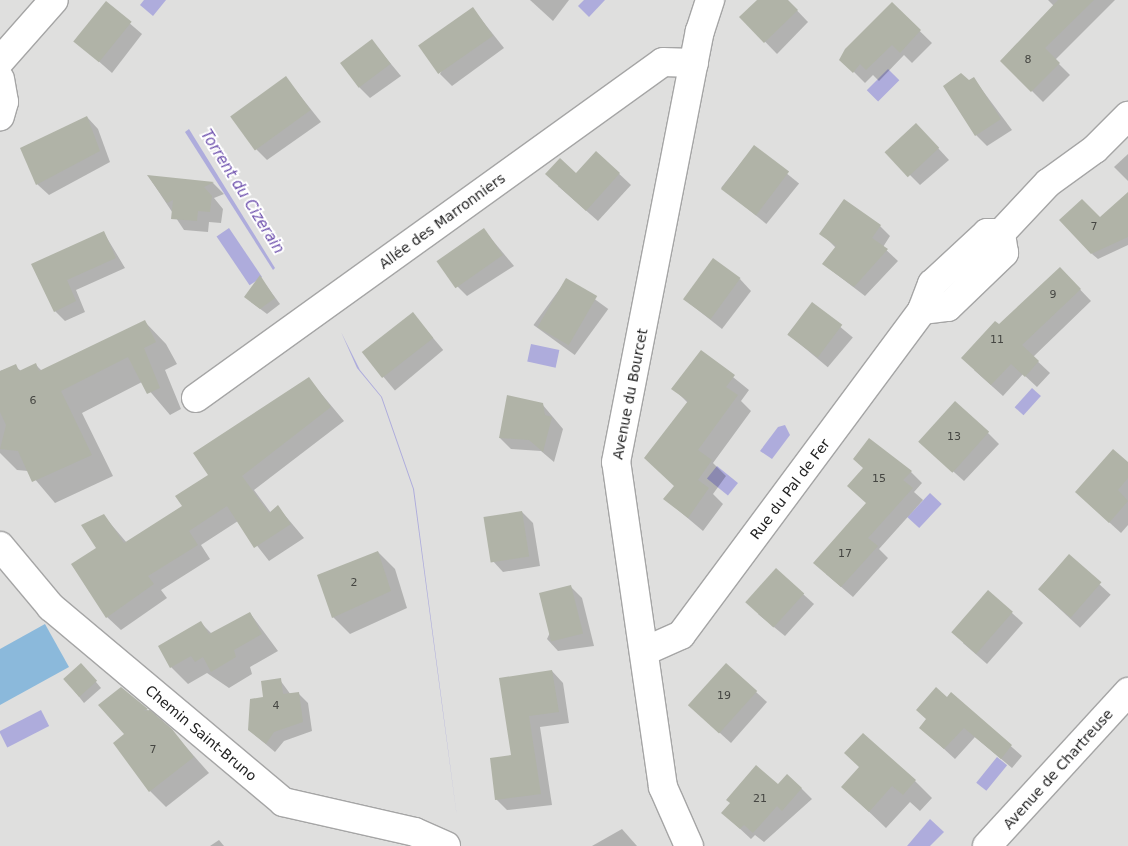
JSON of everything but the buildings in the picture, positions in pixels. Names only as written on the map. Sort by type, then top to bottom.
[{"type":"street","points":[[0,61],[54,0]]},
{"type":"street","name":"Avenue du Bourcet","points":[[689,846],[663,787],[645,651],[616,462],[694,63],[710,0]]},
{"type":"street","name":"Allée des Marronniers","points":[[196,398],[663,62],[694,63]]},
{"type":"street","points":[[0,79],[4,102],[0,116]]},
{"type":"street","name":"Rue du Pal de Fer","points":[[645,651],[680,635],[922,310],[948,307],[1004,253],[1001,233],[1048,183],[1095,149],[1128,116]]},
{"type":"street","name":"Chemin Saint-Bruno","points":[[0,546],[51,607],[283,802],[415,832],[446,846]]},
{"type":"street","name":"Avenue de Chartreuse","points":[[987,846],[1128,692]]},
{"type":"shaded area","points":[[0,0],[1128,0],[1128,846],[0,846]]},
{"type":"shaded area","points":[[144,0],[166,0],[153,16],[140,5]]},
{"type":"shaded area","points":[[584,0],[605,0],[589,17],[578,6]]},
{"type":"shaded area","points":[[888,69],[899,80],[878,102],[867,90]]},
{"type":"shaded area","points":[[189,129],[275,268],[273,270],[185,132]]},
{"type":"shaded area","points":[[229,228],[262,277],[250,285],[217,236]]},
{"type":"shaded area","points":[[341,332],[360,370],[382,397],[414,489],[458,825],[413,489],[381,397],[357,368]]},
{"type":"shaded area","points":[[531,344],[559,350],[556,368],[527,362]]},
{"type":"shaded area","points":[[1032,388],[1041,396],[1024,415],[1015,407]]},
{"type":"shaded area","points":[[785,425],[790,435],[772,459],[760,451],[778,427]]},
{"type":"shaded area","points":[[717,466],[738,483],[728,495],[707,478]]},
{"type":"shaded area","points":[[930,493],[942,504],[919,528],[907,517]]},
{"type":"shaded area","points":[[45,624],[69,667],[0,705],[0,649]]},
{"type":"shaded area","points":[[41,710],[49,726],[7,747],[0,731]]},
{"type":"shaded area","points":[[997,757],[1007,765],[986,791],[976,783]]},
{"type":"shaded area","points":[[930,819],[944,832],[930,846],[907,846]]},
{"type":"water label","name":"Torrent du Cizerain","points":[[242,192]]}]
